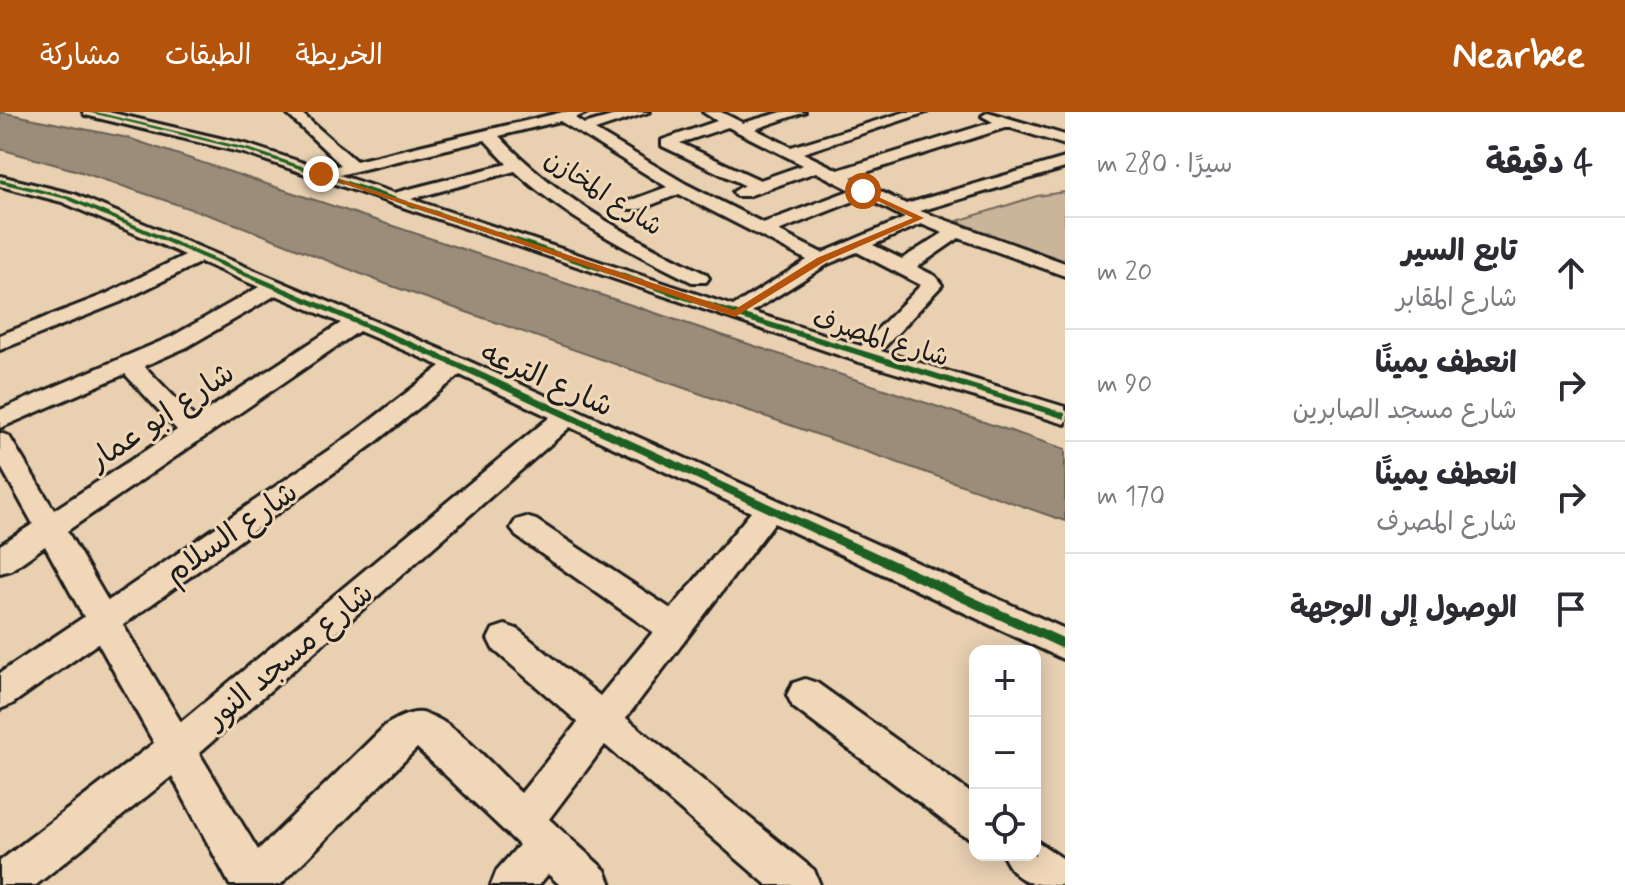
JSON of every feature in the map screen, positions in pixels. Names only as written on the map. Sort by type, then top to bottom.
[{"type":"street","name":"شارع المصرف","points":[[90,112],[220,141],[864,356],[1065,416]]},
{"type":"street","points":[[292,112],[353,167]]},
{"type":"street","points":[[321,174],[563,117],[582,120],[624,117],[642,112]]},
{"type":"street","points":[[710,112],[912,214],[955,233],[1065,270]]},
{"type":"street","points":[[759,186],[667,141],[798,112]]},
{"type":"street","points":[[786,153],[920,112]]},
{"type":"street","points":[[977,112],[1065,140]]},
{"type":"street","points":[[624,117],[644,129]]},
{"type":"street","points":[[582,120],[655,174],[821,260]]},
{"type":"street","points":[[834,177],[1007,122]]},
{"type":"street","name":"شارع المخازن","points":[[490,136],[517,166],[588,219],[699,278]]},
{"type":"street","points":[[735,314],[821,260],[858,245],[912,214],[1065,163]]},
{"type":"street","points":[[391,199],[517,166]]},
{"type":"street","points":[[711,204],[814,167]]},
{"type":"street","points":[[633,180],[655,174]]},
{"type":"street","name":"شارع الترعه","points":[[0,181],[68,198],[458,365],[1065,645]]},
{"type":"street","points":[[635,205],[680,188]]},
{"type":"street","points":[[763,230],[863,191]]},
{"type":"street","points":[[904,267],[955,233]]},
{"type":"street","points":[[858,245],[904,267],[932,285],[864,356]]},
{"type":"street","points":[[0,343],[113,298],[200,255]]},
{"type":"street","points":[[0,420],[179,342],[275,287]]},
{"type":"street","name":"شارع ابو عمار","points":[[0,561],[357,322]]},
{"type":"street","points":[[130,365],[194,433]]},
{"type":"street","name":"شارع السلام","points":[[0,693],[355,444],[458,365]]},
{"type":"street","name":"شارع مسجد النور","points":[[2,885],[76,832],[427,540],[568,415]]},
{"type":"street","points":[[4,459],[50,530],[253,884],[399,738],[408,731],[419,729],[435,738],[590,885]]},
{"type":"street","points":[[512,885],[535,833],[603,719],[771,507]]},
{"type":"street","points":[[526,528],[675,629]]},
{"type":"street","points":[[505,639],[799,885]]},
{"type":"street","points":[[805,695],[969,816]]},
{"type":"street","points":[[1031,861],[1064,885]]},
{"type":"shaded area","points":[[0,112],[128,138],[1065,449],[1065,521],[386,284],[241,226],[78,171],[0,149]]},
{"type":"shaded area","points":[[1065,192],[1065,265],[957,221],[1037,196]]},
{"type":"cycle path","points":[[90,112],[249,150],[735,314],[1065,416]]},
{"type":"cycle path","points":[[0,181],[68,198],[458,365],[1065,645]]},
{"type":"route","points":[[321,174],[735,314],[821,260],[920,218],[863,191]]}]
